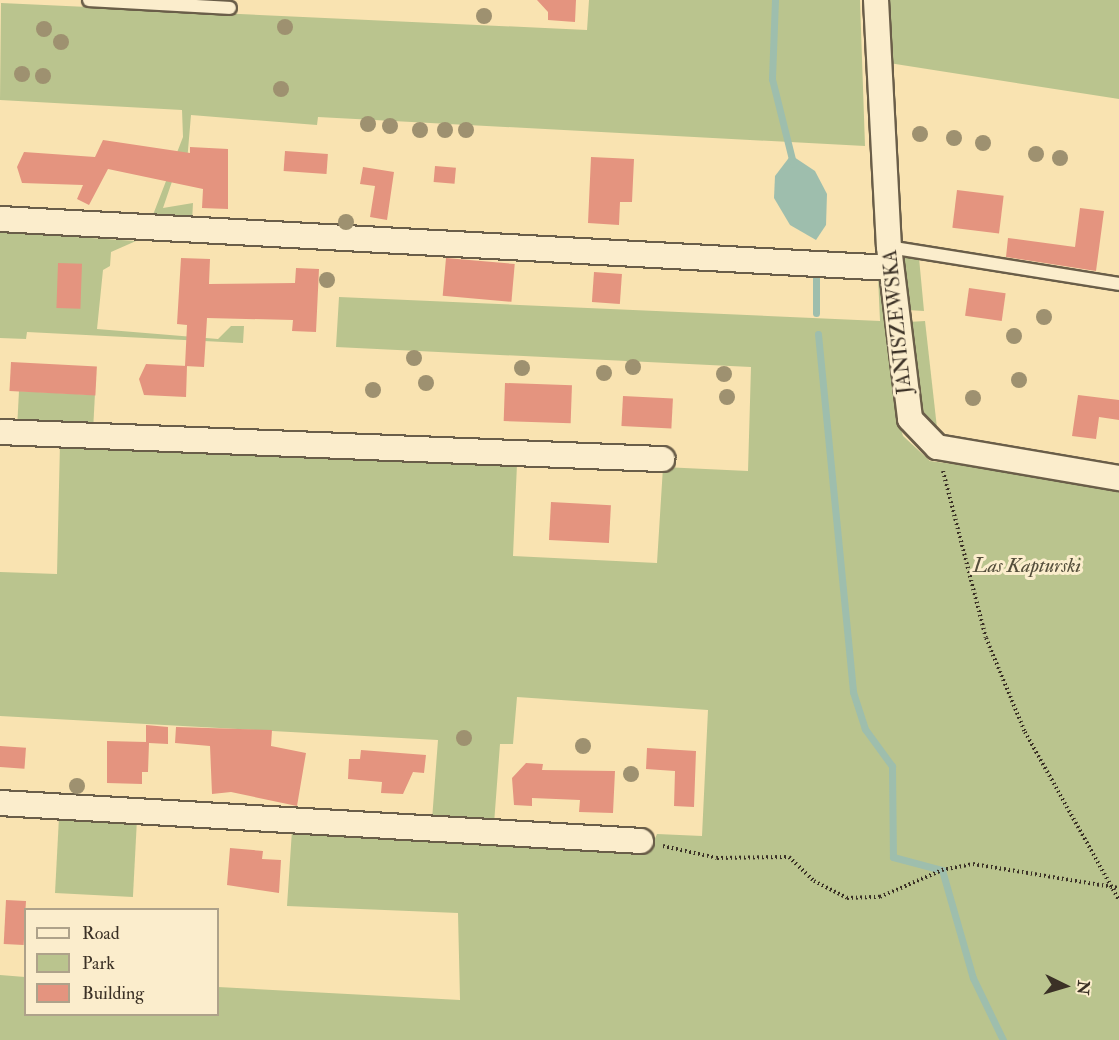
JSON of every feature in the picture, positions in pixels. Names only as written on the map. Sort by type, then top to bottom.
[{"type":"street","name":"JANISZEWSKA","points":[[876,0],[890,257],[907,409],[918,433],[937,447]]},
{"type":"street","points":[[0,219],[890,257]]},
{"type":"street","points":[[0,432],[662,459]]},
{"type":"street","points":[[937,447],[1119,478]]},
{"type":"street","points":[[0,803],[641,841]]},
{"type":"lane","points":[[89,0],[230,8]]},
{"type":"lane","points":[[890,257],[1119,284]]},
{"type":"path","points":[[937,447],[986,638],[1025,732],[1119,900]]},
{"type":"path","points":[[641,841],[717,858],[789,857],[814,881],[847,898],[880,897],[942,870],[973,864],[1119,888]]},
{"type":"green space","points":[[589,0],[860,0],[865,146],[318,117],[317,125],[191,115],[187,162],[179,161],[163,208],[193,203],[192,222],[151,220],[183,137],[182,110],[0,100],[1,3],[587,30]]},
{"type":"green space","points":[[884,0],[1119,0],[1119,99],[889,63]]},
{"type":"green space","points":[[0,232],[136,241],[111,252],[110,266],[103,270],[97,329],[218,339],[231,326],[244,326],[243,343],[27,332],[26,339],[0,338]]},
{"type":"green space","points":[[900,255],[919,258],[924,311],[907,310]]},
{"type":"green space","name":"Las Kapturski","points":[[883,275],[897,416],[903,436],[930,461],[1119,486],[1119,1040],[0,1040],[0,975],[24,977],[24,1016],[219,1016],[219,987],[460,1000],[458,913],[287,906],[292,830],[650,850],[657,834],[702,836],[708,710],[517,697],[513,744],[500,744],[494,824],[432,820],[438,740],[0,716],[0,572],[57,574],[60,443],[517,464],[513,556],[657,563],[663,467],[748,471],[751,367],[336,347],[339,297],[880,321],[878,276]]},
{"type":"green space","points":[[925,321],[937,428],[927,428],[921,421],[908,322]]},
{"type":"green space","points":[[19,391],[95,395],[93,426],[17,422]]},
{"type":"green space","points":[[59,817],[137,821],[133,897],[55,893]]},
{"type":"shaded area","points":[[791,155],[815,171],[827,194],[826,225],[816,240],[790,225],[774,198],[775,176]]},
{"type":"building","points":[[537,0],[576,0],[575,22],[548,20],[548,12]]},
{"type":"building","points":[[103,140],[190,153],[190,147],[228,149],[228,209],[202,208],[203,189],[108,169],[89,205],[77,199],[83,185],[22,183],[17,167],[24,152],[95,157]]},
{"type":"building","points":[[285,151],[328,154],[327,174],[284,171]]},
{"type":"building","points":[[591,157],[634,159],[632,202],[620,202],[619,225],[588,223]]},
{"type":"building","points":[[435,166],[456,168],[455,184],[434,182]]},
{"type":"building","points":[[363,167],[394,172],[387,220],[370,217],[375,186],[360,184]]},
{"type":"building","points":[[957,190],[1004,196],[999,233],[952,228]]},
{"type":"building","points":[[1080,208],[1104,211],[1096,271],[1006,257],[1008,238],[1075,247]]},
{"type":"building","points":[[181,258],[210,259],[209,284],[295,283],[296,268],[319,269],[316,332],[292,331],[293,320],[207,318],[204,367],[185,366],[187,325],[177,324]]},
{"type":"building","points":[[446,258],[515,264],[511,302],[443,296]]},
{"type":"building","points":[[58,263],[82,264],[80,309],[56,308]]},
{"type":"building","points":[[594,272],[622,274],[620,304],[592,302]]},
{"type":"building","points":[[969,288],[1006,293],[1002,321],[965,316]]},
{"type":"building","points":[[11,362],[97,367],[95,395],[9,391]]},
{"type":"building","points":[[146,364],[187,366],[186,397],[144,395],[139,379]]},
{"type":"building","points":[[505,383],[572,385],[571,423],[504,421]]},
{"type":"building","points":[[1078,395],[1119,400],[1119,420],[1099,417],[1096,439],[1072,436]]},
{"type":"building","points":[[623,396],[673,399],[671,429],[621,426]]},
{"type":"building","points":[[551,502],[611,505],[609,543],[549,540]]},
{"type":"building","points":[[146,725],[168,727],[168,744],[149,743],[148,772],[142,772],[142,784],[107,783],[107,741],[146,742]]},
{"type":"building","points":[[176,727],[272,730],[271,746],[306,753],[297,806],[231,792],[212,794],[210,746],[175,743]]},
{"type":"building","points":[[0,746],[26,748],[24,769],[0,767]]},
{"type":"building","points":[[647,748],[696,751],[694,807],[674,806],[675,771],[646,769]]},
{"type":"building","points":[[361,750],[426,755],[424,773],[413,772],[403,794],[381,793],[382,782],[348,779],[349,759],[360,759]]},
{"type":"building","points":[[526,763],[543,764],[542,770],[615,771],[613,813],[579,812],[580,800],[532,798],[532,806],[514,805],[512,778]]},
{"type":"building","points":[[230,848],[263,851],[262,859],[281,860],[279,893],[227,885]]},
{"type":"building","points":[[6,900],[26,901],[24,945],[4,944]]},
{"type":"waterway","points":[[775,0],[772,79],[793,163]]},
{"type":"waterway","points":[[816,274],[816,313]]},
{"type":"waterway","points":[[818,334],[853,692],[865,729],[892,766],[893,857],[942,870],[973,978],[1003,1040]]}]
